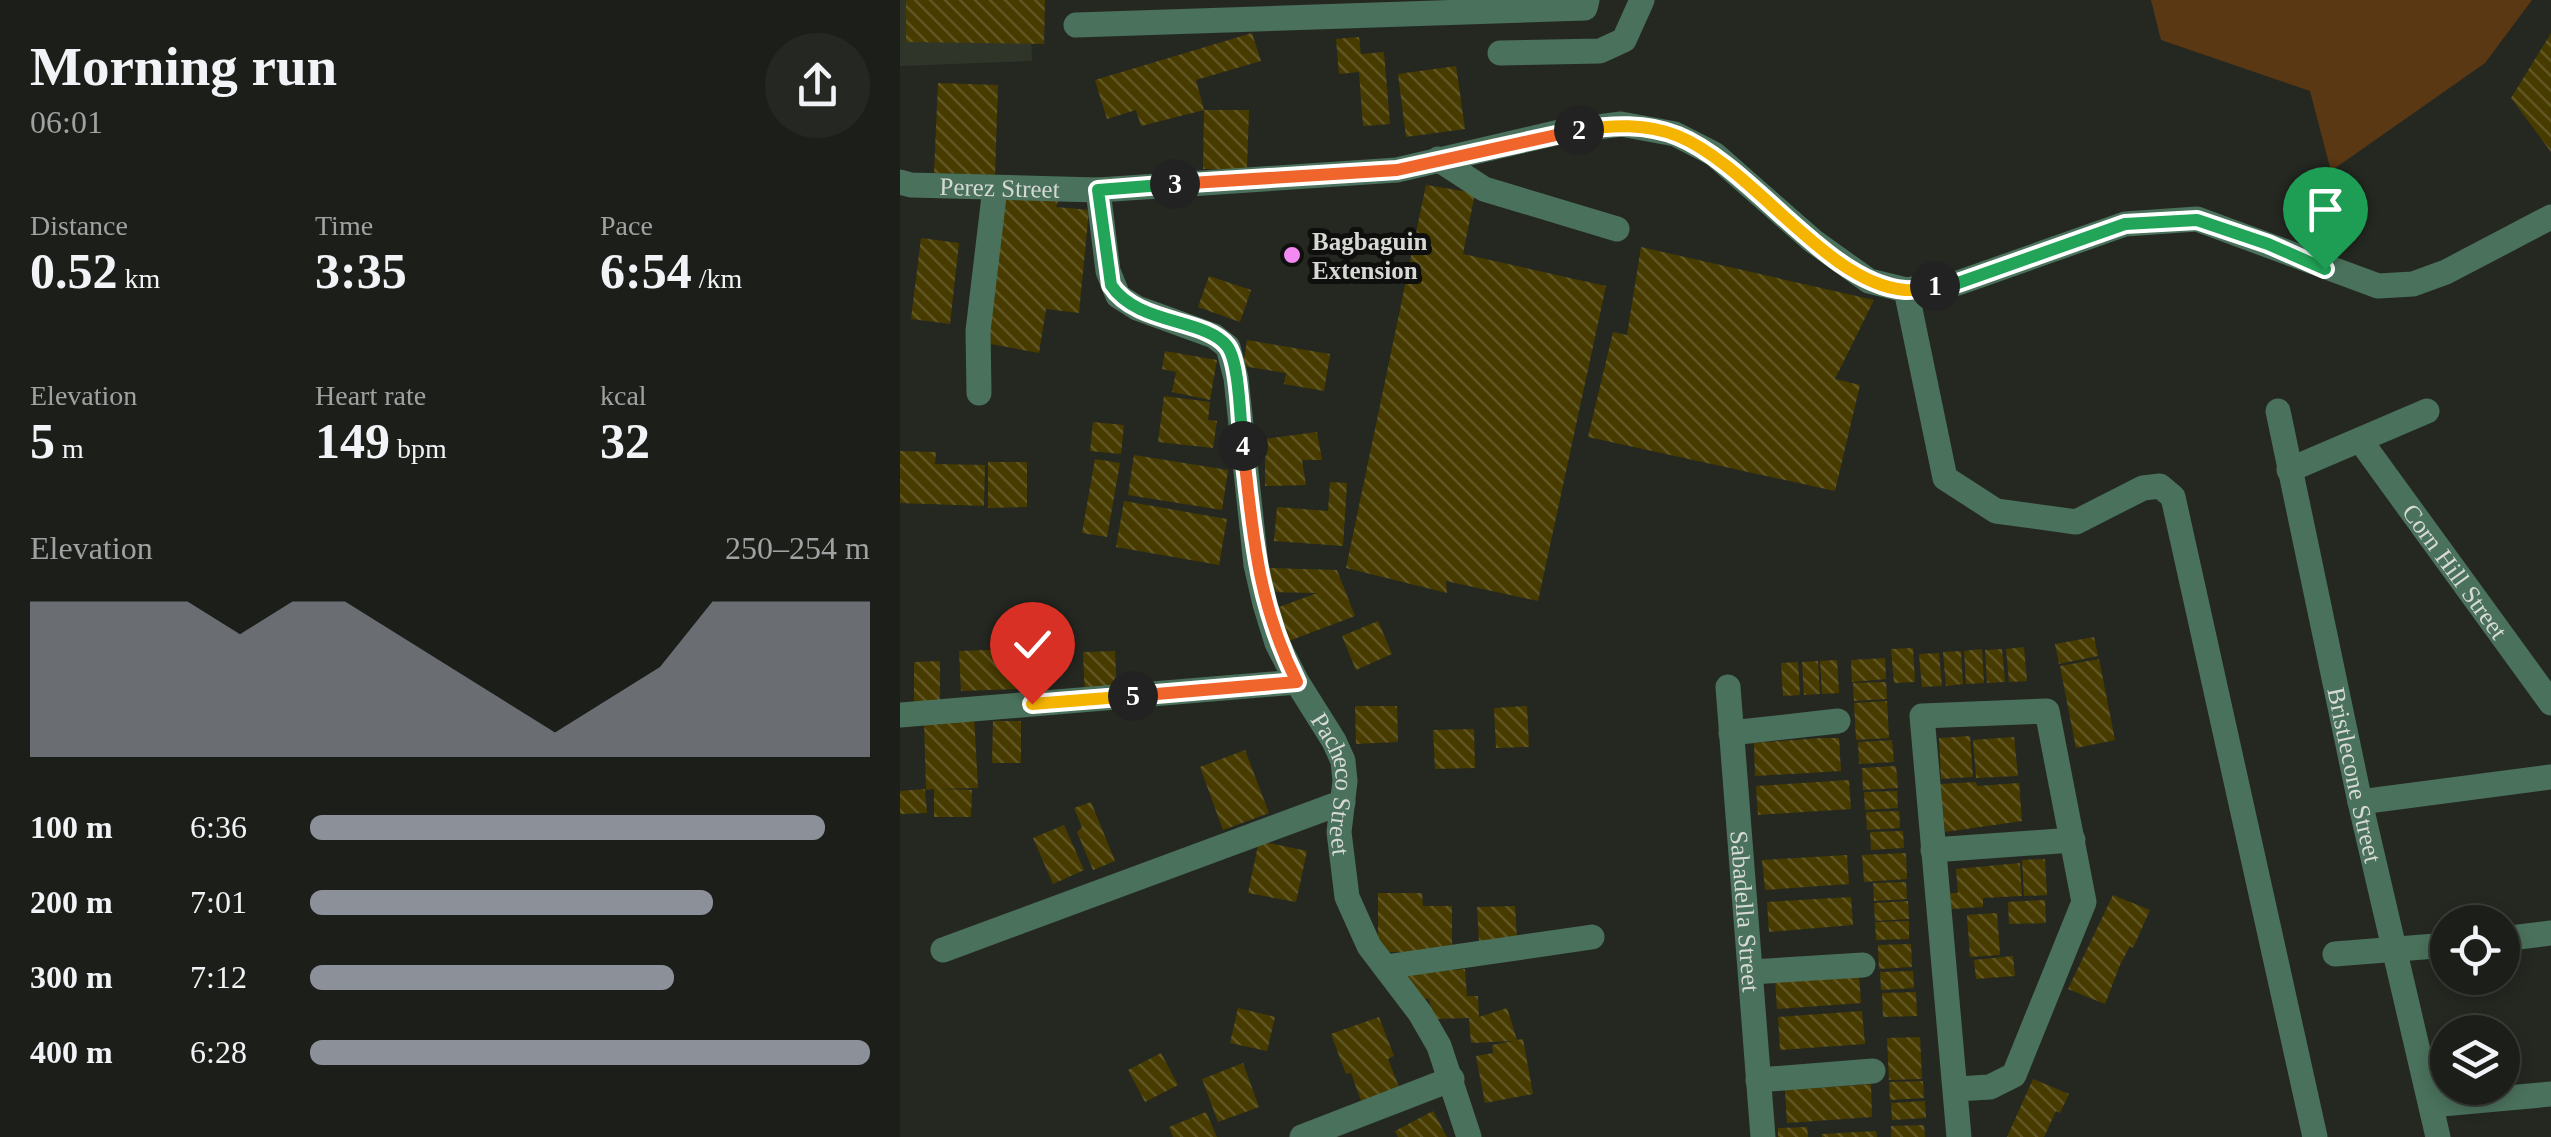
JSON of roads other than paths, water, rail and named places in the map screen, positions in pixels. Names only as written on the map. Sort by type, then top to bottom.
[{"type":"street","points":[[1076,25],[1585,8],[1587,0]]},
{"type":"street","points":[[1500,53],[1600,51],[1624,40],[1642,0]]},
{"type":"street","name":"Perez Street","points":[[900,182],[1098,190],[1397,170],[1560,132],[1620,124],[1675,134],[1714,154],[1813,241],[1868,280],[1906,290]]},
{"type":"street","points":[[1438,159],[1484,189],[1616,230]]},
{"type":"street","points":[[979,393],[978,331],[994,188]]},
{"type":"street","name":"Pacheco Street","points":[[1098,190],[1108,271],[1118,296],[1137,308],[1214,336],[1228,346],[1236,378],[1256,565],[1277,643],[1342,761],[1340,832],[1348,896],[1368,946],[1420,1013],[1452,1078],[1469,1137]]},
{"type":"street","points":[[2315,1137],[2173,497],[2160,486],[2143,488],[2076,522],[1996,511],[1945,478],[1906,290],[1958,283],[2125,224],[2197,220],[2378,286],[2412,284],[2446,272],[2551,217]]},
{"type":"street","name":"Bristlecone Street","points":[[2278,411],[2360,802],[2438,1137]]},
{"type":"street","points":[[2289,470],[2426,411]]},
{"type":"street","name":"Corn Hill Street","points":[[2360,440],[2551,702]]},
{"type":"street","points":[[900,716],[1297,682]]},
{"type":"street","name":"Sabadella Street","points":[[1728,688],[1763,1137]]},
{"type":"street","points":[[1956,1090],[1990,1087],[2014,1076],[2084,902],[2047,712],[1922,716],[1960,1137]]},
{"type":"street","points":[[1731,733],[1838,721]]},
{"type":"street","points":[[2360,802],[2551,777]]},
{"type":"street","points":[[942,950],[1343,802]]},
{"type":"street","points":[[1933,850],[2073,840]]},
{"type":"street","points":[[2520,937],[2551,933]]},
{"type":"street","points":[[1385,967],[1592,937]]},
{"type":"street","points":[[2334,954],[2430,947]]},
{"type":"street","points":[[1751,972],[1863,964]]},
{"type":"street","points":[[1758,1080],[1873,1071]]},
{"type":"street","points":[[1302,1137],[1452,1078]]},
{"type":"street","points":[[2520,1097],[2551,1094]]},
{"type":"place","name":"Bagbaguin Extension","points":[[1292,255]]}]
